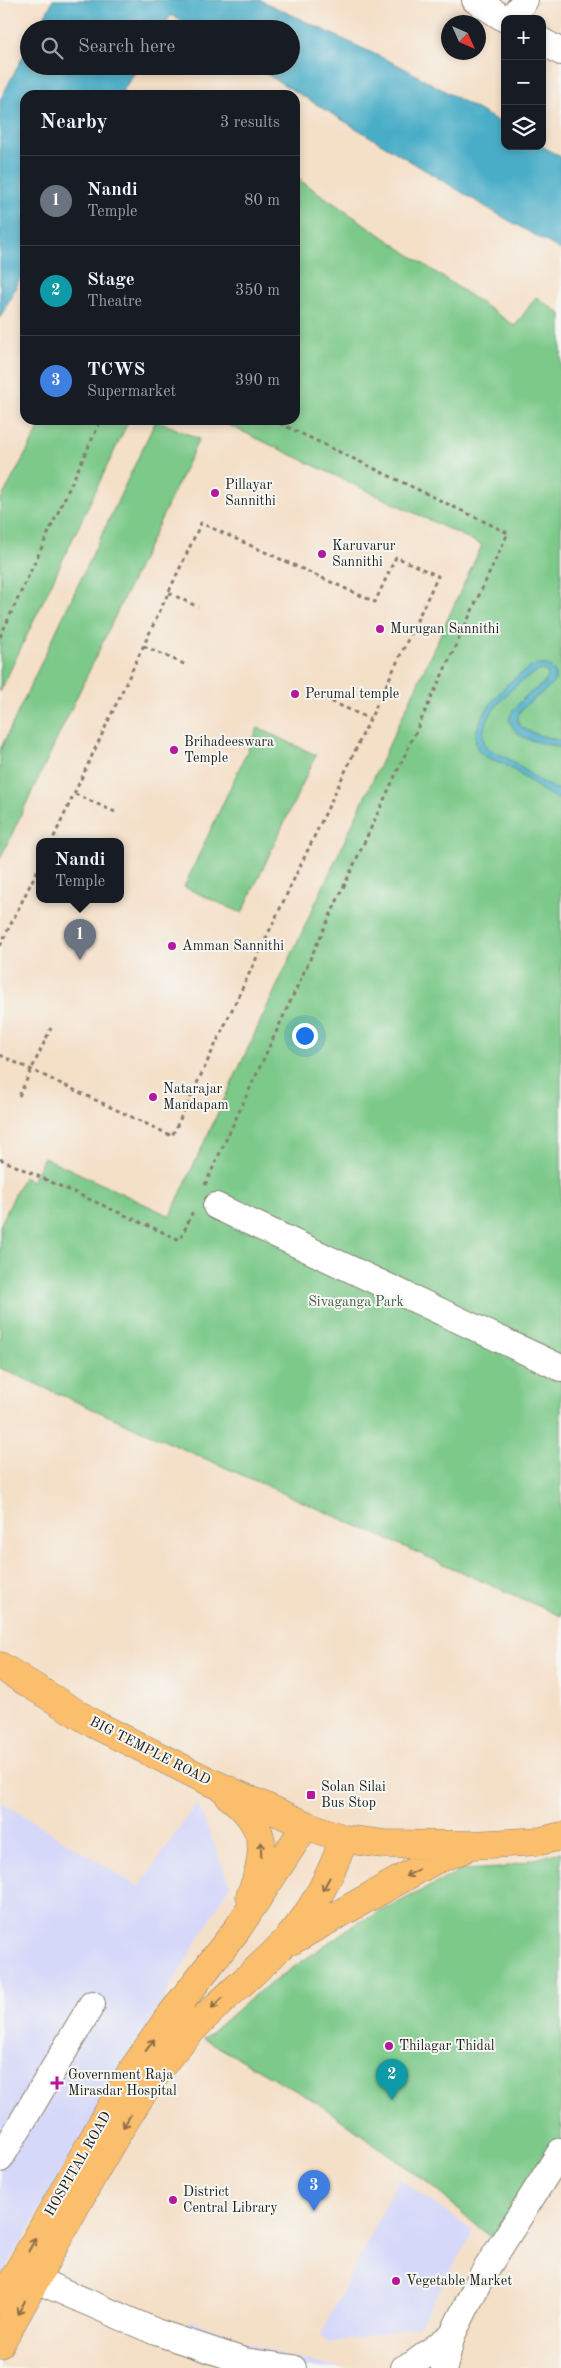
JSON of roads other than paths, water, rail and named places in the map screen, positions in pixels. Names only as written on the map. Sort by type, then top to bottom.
[{"type":"main road","name":"BIG TEMPLE ROAD","points":[[0,1666],[94,1724],[208,1781],[306,1825],[344,1839],[384,1844],[473,1845]]},
{"type":"main road","points":[[208,1781],[248,1812],[259,1828],[262,1849],[259,1874],[238,1928]]},
{"type":"main road","points":[[238,1928],[306,1825]]},
{"type":"main road","points":[[278,1950],[433,1861],[473,1845],[540,1841],[561,1836]]},
{"type":"main road","points":[[278,1950],[314,1904],[329,1878],[344,1839]]},
{"type":"main road","name":"HOSPITAL ROAD","points":[[0,2344],[28,2275],[131,2072],[166,2021],[199,1981],[238,1928]]},
{"type":"main road","name":"HOSPITAL ROAD","points":[[0,2303],[28,2275],[91,2181],[134,2108],[184,2038],[204,2016],[278,1950]]},
{"type":"street","points":[[475,0],[501,16]]},
{"type":"street","points":[[514,15],[525,0]]},
{"type":"street","points":[[546,43],[561,52]]},
{"type":"street","points":[[206,1198],[561,1368]]},
{"type":"street","points":[[0,2159],[92,2004]]},
{"type":"street","points":[[444,2368],[452,2335],[480,2277],[561,2151]]},
{"type":"street","points":[[28,2275],[156,2332],[248,2365],[293,2368]]},
{"type":"street","points":[[404,2368],[412,2365],[452,2335]]},
{"type":"water","points":[[53,0],[260,0],[402,67],[501,123],[501,150],[546,150],[546,148],[561,157],[561,250],[501,216],[300,94],[300,90],[293,90],[268,75],[300,75],[300,20],[179,20],[171,15],[168,20],[43,20]]},
{"type":"water","points":[[20,62],[20,75],[133,75],[123,90],[20,90],[20,279],[0,318],[0,100]]},
{"type":"water","points":[[537,664],[548,665],[555,672],[555,681],[525,706],[518,720],[521,726],[531,732],[561,741],[561,748],[523,737],[512,726],[509,718],[522,700],[547,680],[548,673],[542,670],[523,681],[502,699],[487,720],[484,741],[491,750],[509,759],[537,780],[561,790],[561,800],[546,793],[505,765],[481,753],[475,742],[479,723],[498,694],[514,678]]},
{"type":"place","name":"Pillayar Sannithi","points":[[215,493]]},
{"type":"place","name":"Karuvarur Sannithi","points":[[322,554]]},
{"type":"place","name":"Murugan Sannithi","points":[[380,629]]},
{"type":"place","name":"Perumal temple","points":[[295,694]]},
{"type":"place","name":"Brihadeeswara Temple","points":[[174,750]]},
{"type":"place","name":"Amman Sannithi","points":[[172,946]]},
{"type":"place","name":"Nandi","points":[[80,960]]},
{"type":"place","name":"Natarajar Mandapam","points":[[153,1097]]},
{"type":"place","name":"Solan Silai Bus Stop","points":[[311,1795]]},
{"type":"place","name":"Thilagar Thidal","points":[[389,2046]]},
{"type":"place","name":"Government Raja Mirasdar Hospital","points":[[57,2083]]},
{"type":"place","name":"Stage","points":[[392,2100]]},
{"type":"place","name":"District Central Library","points":[[173,2200]]},
{"type":"place","name":"TCWS","points":[[314,2211]]},
{"type":"place","name":"Vegetable Market","points":[[396,2281]]},
{"type":"park label","name":"Sivaganga Park","points":[[356,1302]]}]
